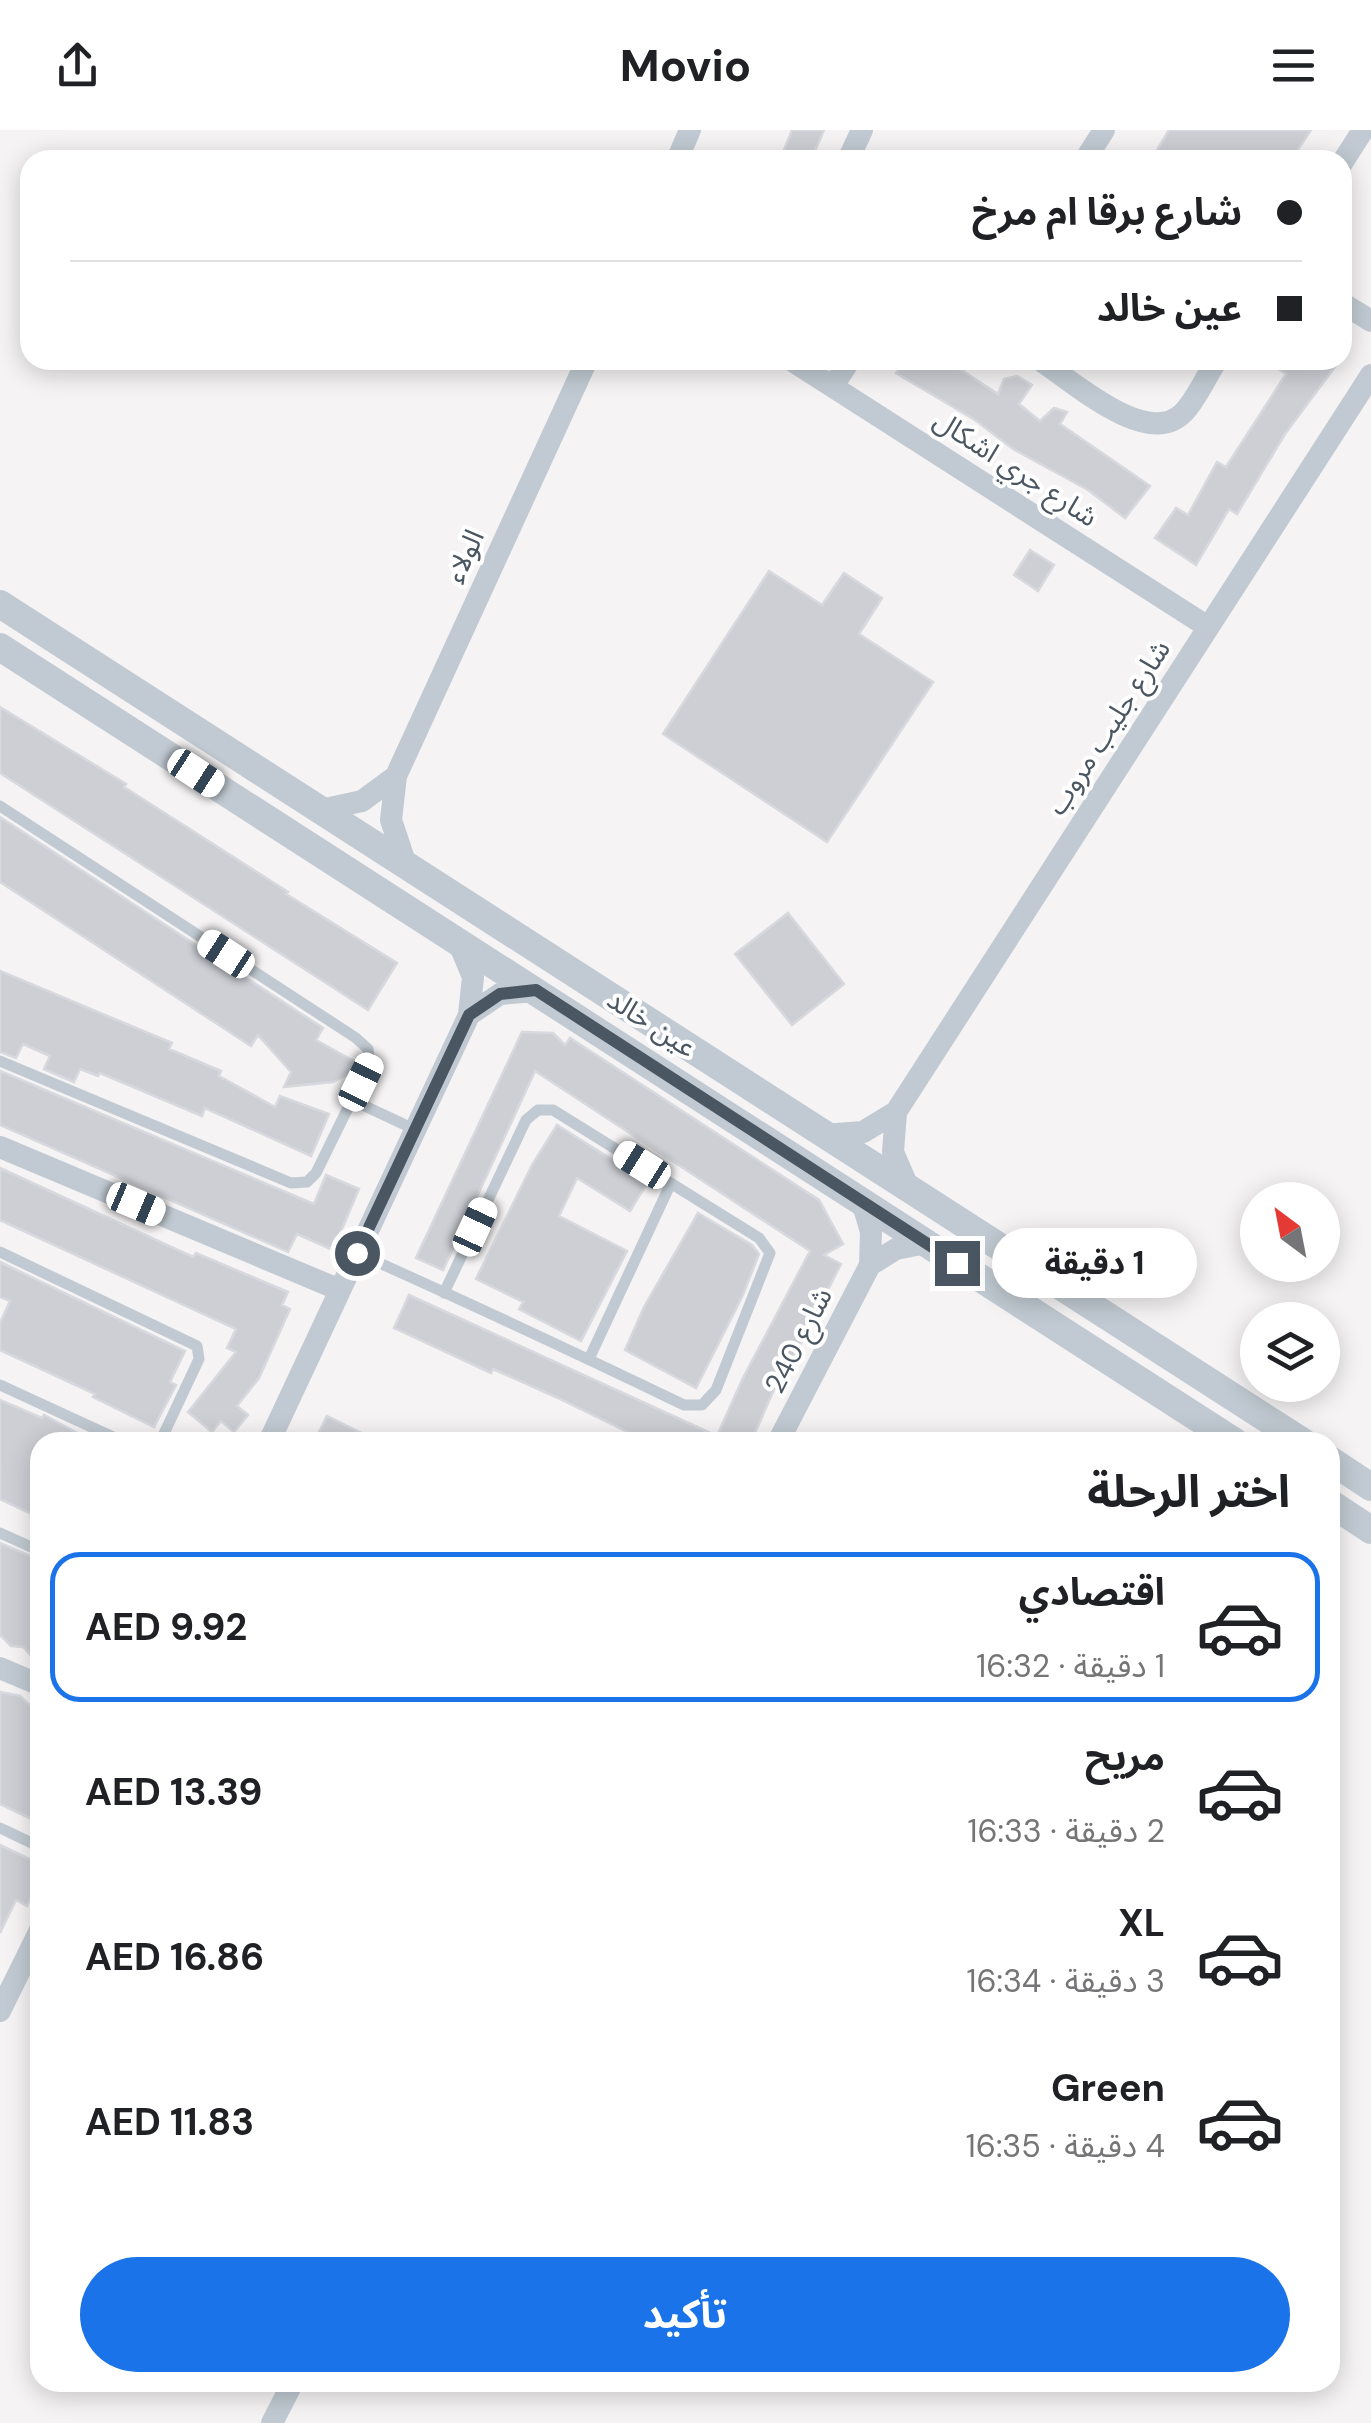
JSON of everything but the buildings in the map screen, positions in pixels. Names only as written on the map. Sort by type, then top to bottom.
[{"type":"street","name":"الولاء","points":[[405,862],[391,820],[396,776],[582,370]]},
{"type":"street","name":"شارع جري اشكال","points":[[807,370],[1208,626]]},
{"type":"street","points":[[833,386],[843,370]]},
{"type":"street","points":[[1055,370],[1131,420],[1156,425],[1182,415],[1211,370]]},
{"type":"street","name":"شارع جليب مروب","points":[[896,1112],[1371,376]]},
{"type":"street","name":"عين خالد","points":[[0,604],[1286,1432]]},
{"type":"street","name":"عين خالد","points":[[0,647],[1220,1432]]},
{"type":"street","points":[[321,810],[362,801],[396,776]]},
{"type":"street","points":[[274,1432],[469,1015],[473,976],[458,941]]},
{"type":"street","points":[[469,1015],[500,994],[536,990]]},
{"type":"street","points":[[824,1135],[863,1132],[896,1112]]},
{"type":"street","points":[[896,1112],[893,1152],[909,1189]]},
{"type":"street","points":[[0,1147],[340,1290]]},
{"type":"street","points":[[862,1200],[871,1232],[870,1265]]},
{"type":"street","points":[[870,1265],[896,1249],[926,1244]]},
{"type":"street","name":"شارع 240","points":[[783,1432],[870,1265]]},
{"type":"street","points":[[1340,1466],[1371,1486]]},
{"type":"street","points":[[1340,1510],[1371,1530]]},
{"type":"street","points":[[0,1668],[30,1681]]},
{"type":"street","points":[[0,2012],[30,1950]]},
{"type":"street","points":[[272,2423],[288,2392]]},
{"type":"lane","points":[[0,806],[356,1038],[368,1050],[370,1062],[316,1173],[307,1182],[290,1183],[0,1061]]},
{"type":"lane","points":[[352,1100],[416,1130]]},
{"type":"lane","points":[[357,1253],[684,1405],[702,1404],[716,1390],[770,1253],[759,1238],[553,1110],[538,1110],[526,1120],[444,1293]]},
{"type":"lane","points":[[589,1359],[671,1184]]},
{"type":"lane","points":[[0,1252],[196,1346],[199,1359],[165,1432]]},
{"type":"lane","points":[[0,1385],[102,1432]]},
{"type":"lane","points":[[0,1533],[30,1546]]},
{"type":"lane","points":[[0,1828],[30,1842]]},
{"type":"route","points":[[357,1253],[469,1015],[500,994],[536,990],[957,1263]]}]
